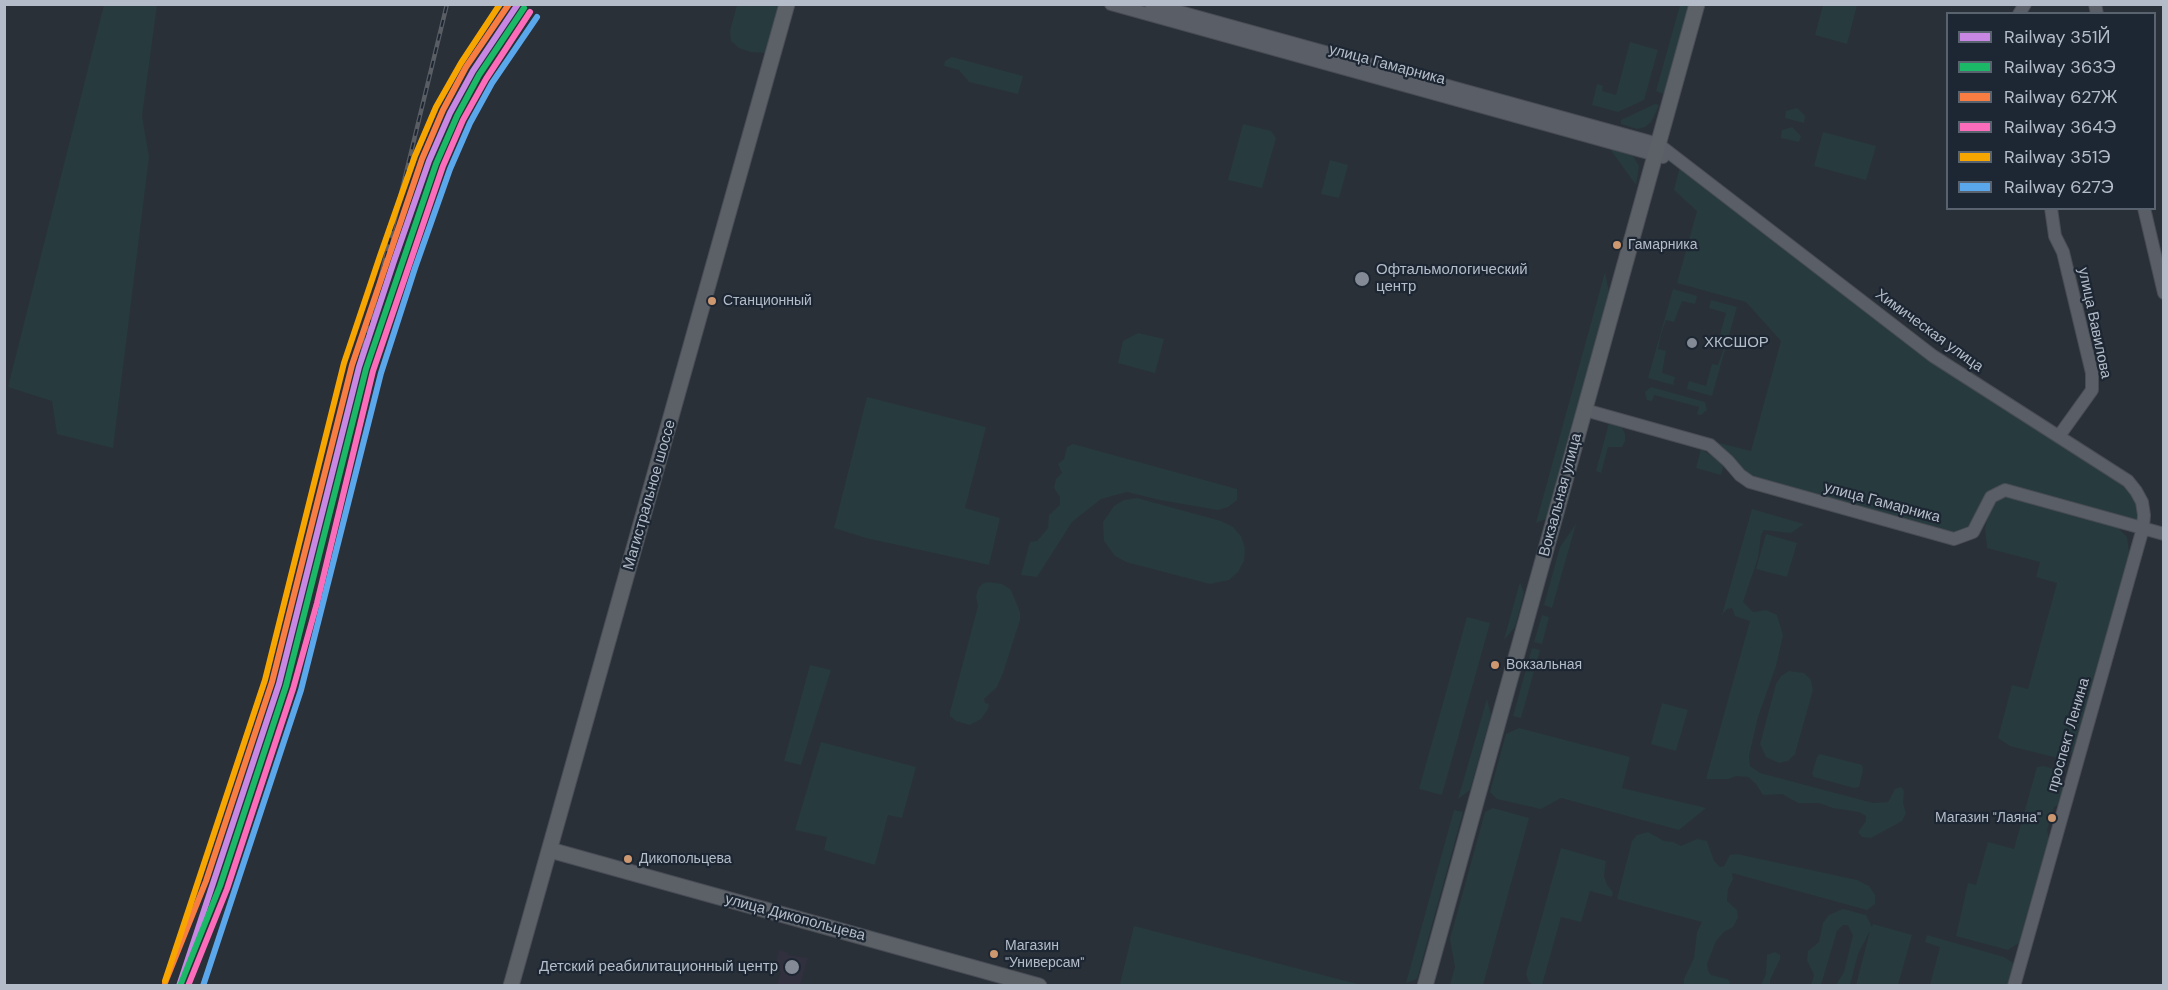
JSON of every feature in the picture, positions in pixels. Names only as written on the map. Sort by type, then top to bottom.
[{"type":"main road","name":"Магистральное шоссе","points":[[511,986],[787,4]]},
{"type":"main road","name":"Вокзальная улица","points":[[1425,986],[1697,4]]},
{"type":"main road","name":"улица Дикопольцева","points":[[550,850],[1039,986]]},
{"type":"street","name":"улица Гамарника","points":[[1111,4],[1657,150]]},
{"type":"street","name":"улица Гамарника","points":[[1151,4],[1657,150]]},
{"type":"street","name":"Химическая улица","points":[[1657,150],[1681,162],[1933,356],[2128,481],[2142,502],[2143,528]]},
{"type":"street","name":"улица Вавилова","points":[[2051,210],[2055,236],[2063,252],[2092,373],[2092,390],[2059,436]]},
{"type":"street","points":[[2144,210],[2163,293]]},
{"type":"street","name":"улица Гамарника","points":[[1585,410],[1710,445],[1728,461],[1740,476],[1750,482],[1954,539],[1973,532],[1991,497],[2005,490],[2163,534]]},
{"type":"street","name":"проспект Ленина","points":[[2014,986],[2143,528]]},
{"type":"shaded area","name":"Детский реабилитационный центр","points":[[779,950],[788,955],[808,958],[800,985],[777,985],[781,972],[778,970],[779,964],[776,963]]},
{"type":"green space","points":[[104,5],[157,5],[142,116],[149,157],[113,448],[57,434],[52,401],[8,387]]},
{"type":"green space","points":[[737,5],[779,5],[766,53],[739,48],[731,41],[730,31]]},
{"type":"green space","points":[[1680,5],[1689,5],[1664,94],[1656,91]]},
{"type":"green space","points":[[1823,5],[1857,5],[1847,44],[1815,35]]},
{"type":"green space","points":[[1630,42],[1658,50],[1644,100],[1618,112],[1592,105],[1597,84],[1603,86],[1602,91],[1616,95]]},
{"type":"green space","points":[[952,57],[1023,76],[1018,94],[969,82],[959,70],[944,66],[945,61]]},
{"type":"green space","points":[[1655,104],[1659,105],[1651,122],[1645,127],[1637,129],[1621,124],[1621,120]]},
{"type":"green space","points":[[1797,108],[1805,116],[1804,123],[1785,118],[1786,111]]},
{"type":"green space","points":[[1243,124],[1271,131],[1276,138],[1262,188],[1228,180]]},
{"type":"green space","points":[[1792,127],[1801,136],[1799,142],[1781,138],[1782,130]]},
{"type":"green space","points":[[1823,132],[1876,146],[1866,180],[1814,166]]},
{"type":"green space","points":[[1610,149],[1633,156],[1639,166],[1636,185]]},
{"type":"green space","points":[[1330,160],[1348,165],[1339,198],[1321,194]]},
{"type":"green space","points":[[1681,162],[1822,271],[2136,491],[2143,528],[2005,490],[1991,497],[1973,532],[1954,539],[1750,482],[1711,441],[1751,451],[1781,341],[1746,302],[1677,283],[1697,211],[1674,190]]},
{"type":"green space","points":[[1605,272],[1609,293],[1546,519],[1536,523]]},
{"type":"green space","points":[[1673,289],[1697,296],[1695,304],[1682,301],[1674,322],[1666,320],[1661,334],[1658,349],[1666,351],[1662,373],[1675,377],[1673,385],[1648,378]]},
{"type":"green space","points":[[1711,300],[1737,307],[1712,396],[1687,389],[1689,381],[1706,386],[1712,364],[1718,365],[1723,351],[1726,336],[1720,335],[1726,313],[1709,308]]},
{"type":"green space","points":[[1138,333],[1164,339],[1155,373],[1118,363],[1123,341]]},
{"type":"green space","points":[[1651,387],[1705,402],[1707,410],[1701,415],[1697,414],[1699,407],[1654,395],[1652,401],[1647,400],[1645,392]]},
{"type":"green space","points":[[867,397],[986,427],[965,508],[1000,518],[989,565],[866,538],[834,528]]},
{"type":"green space","points":[[1609,423],[1622,428],[1625,441],[1622,447],[1608,447],[1601,473],[1596,471]]},
{"type":"green space","points":[[1073,444],[1237,489],[1237,500],[1228,507],[1218,510],[1127,492],[1101,499],[1072,522],[1037,577],[1021,575],[1030,542],[1037,541],[1048,528],[1049,515],[1060,505],[1060,497],[1054,488],[1056,479],[1062,473],[1058,464],[1064,459],[1067,447]]},
{"type":"green space","points":[[1701,449],[1724,464],[1721,475],[1696,468]]},
{"type":"green space","points":[[2000,496],[2011,496],[2116,526],[2127,537],[2129,553],[2073,752],[2058,758],[2010,746],[1998,738],[2012,685],[2028,689],[2057,583],[2036,577],[2040,562],[1987,548],[1985,528],[1992,503]]},
{"type":"green space","points":[[1137,498],[1221,521],[1233,527],[1241,536],[1245,548],[1244,561],[1238,572],[1229,580],[1210,584],[1126,562],[1115,556],[1104,541],[1103,522],[1114,506],[1124,500]]},
{"type":"green space","points":[[1752,509],[1804,524],[1791,533],[1764,530],[1761,535],[1758,558],[1743,602],[1753,612],[1766,610],[1777,615],[1783,635],[1776,666],[1758,717],[1749,756],[1750,766],[1760,773],[1873,803],[1888,802],[1895,789],[1901,787],[1904,791],[1903,803],[1906,813],[1902,821],[1871,838],[1862,837],[1858,832],[1866,821],[1866,816],[1859,812],[1833,808],[1819,803],[1798,803],[1782,794],[1763,795],[1748,777],[1706,779],[1750,621],[1735,616],[1732,608],[1727,609],[1722,615]]},
{"type":"green space","points":[[1576,524],[1552,608],[1544,605],[1560,547]]},
{"type":"green space","points":[[1766,534],[1797,543],[1787,577],[1756,569]]},
{"type":"green space","points":[[988,582],[1002,584],[1011,590],[1020,612],[1020,620],[997,687],[984,699],[985,703],[989,704],[988,709],[981,719],[970,725],[956,721],[950,716],[950,712],[978,606],[976,597],[978,589],[982,584]]},
{"type":"green space","points":[[1520,582],[1524,593],[1515,627],[1504,640]]},
{"type":"green space","points":[[1542,615],[1549,617],[1542,644],[1534,642]]},
{"type":"green space","points":[[1467,617],[1490,623],[1442,795],[1419,789]]},
{"type":"green space","points":[[1532,648],[1540,650],[1521,718],[1513,716]]},
{"type":"green space","points":[[810,665],[831,670],[801,765],[784,761]]},
{"type":"green space","points":[[1789,671],[1804,673],[1811,680],[1813,690],[1795,754],[1788,761],[1779,763],[1766,757],[1760,744],[1776,684],[1781,676]]},
{"type":"green space","points":[[1487,699],[1491,715],[1470,790],[1458,799]]},
{"type":"green space","points":[[1662,703],[1688,710],[1676,751],[1651,744]]},
{"type":"green space","points":[[1519,728],[1630,757],[1622,788],[1706,808],[1679,830],[1561,798],[1541,809],[1497,799],[1490,792],[1506,734]]},
{"type":"green space","points":[[821,742],[916,767],[902,818],[888,815],[875,865],[824,850],[827,837],[795,830]]},
{"type":"green space","points":[[1820,754],[1862,765],[1859,787],[1854,788],[1814,777],[1812,774]]},
{"type":"green space","points":[[2044,766],[2056,770],[2064,786],[2047,830],[2049,839],[2019,943],[2008,950],[1956,936],[1968,883],[1976,885],[1988,842],[2014,849],[2037,767]]},
{"type":"green space","points":[[1493,808],[1529,818],[1483,985],[1450,985],[1455,967],[1450,939],[1485,812]]},
{"type":"green space","points":[[1454,810],[1463,812],[1417,979],[1406,983]]},
{"type":"green space","points":[[1648,832],[1664,841],[1681,846],[1697,839],[1707,841],[1714,861],[1720,867],[1724,866],[1730,855],[1737,854],[1857,880],[1869,886],[1875,895],[1875,904],[1867,910],[1732,873],[1733,879],[1728,889],[1727,901],[1737,910],[1738,918],[1733,927],[1724,932],[1716,941],[1707,964],[1711,975],[1727,979],[1730,982],[1729,985],[1684,985],[1684,979],[1694,958],[1697,932],[1702,922],[1617,899],[1632,841],[1637,835]]},
{"type":"green space","points":[[1561,848],[1606,861],[1604,876],[1613,892],[1612,897],[1590,891],[1581,922],[1561,917],[1542,985],[1534,985],[1529,982],[1526,974]]},
{"type":"green space","points":[[1843,909],[1866,915],[1872,927],[1873,924],[1912,935],[1898,985],[1856,985],[1870,931],[1858,954],[1850,985],[1836,985],[1844,972],[1853,935],[1848,925],[1843,925],[1837,931],[1821,985],[1811,985],[1814,975],[1807,960],[1808,951],[1819,942],[1823,923],[1829,915]]},
{"type":"green space","points":[[1134,926],[1361,985],[1120,984]]},
{"type":"green space","points":[[1927,935],[2004,957],[2013,963],[2009,985],[1930,985],[1940,947],[1925,942]]},
{"type":"green space","points":[[1775,952],[1780,955],[1780,959],[1770,985],[1761,985],[1766,974],[1767,955]]},
{"type":"railway","points":[[359,367],[447,4]]},
{"type":"rail line","name":"351Э","points":[[165,981],[265,680],[344,363],[380,256],[415,156],[436,107],[461,63],[500,4]]},
{"type":"rail line","name":"627Ж","points":[[165,983],[206,881],[272,682],[352,365],[422,159],[443,110],[466,67],[509,4]]},
{"type":"rail line","name":"351Й","points":[[179,986],[279,684],[359,367],[394,261],[429,161],[450,113],[473,71],[518,4]]},
{"type":"rail line","name":"363Э","points":[[180,986],[220,886],[286,686],[366,369],[436,164],[457,116],[479,75],[524,8]]},
{"type":"rail line","name":"364Э","points":[[188,986],[227,889],[293,689],[317,603],[373,371],[443,166],[463,120],[486,79],[530,12]]},
{"type":"rail line","name":"627Э","points":[[203,986],[301,690],[381,373],[415,268],[450,169],[470,123],[492,83],[537,17]]},
{"type":"place","name":"Гамарника","points":[[1617,245]]},
{"type":"place","name":"Офтальмологический центр","points":[[1362,279]]},
{"type":"place","name":"Станционный","points":[[712,301]]},
{"type":"place","name":"ХКСШОР","points":[[1692,343]]},
{"type":"place","name":"Вокзальная","points":[[1495,665]]},
{"type":"place","name":"Магазин \"Лаяна\"","points":[[2052,818]]},
{"type":"place","name":"Дикопольцева","points":[[628,859]]},
{"type":"place","name":"Магазин \"Универсам\"","points":[[994,954]]},
{"type":"place","name":"Детский реабилитационный центр","points":[[792,967]]}]
